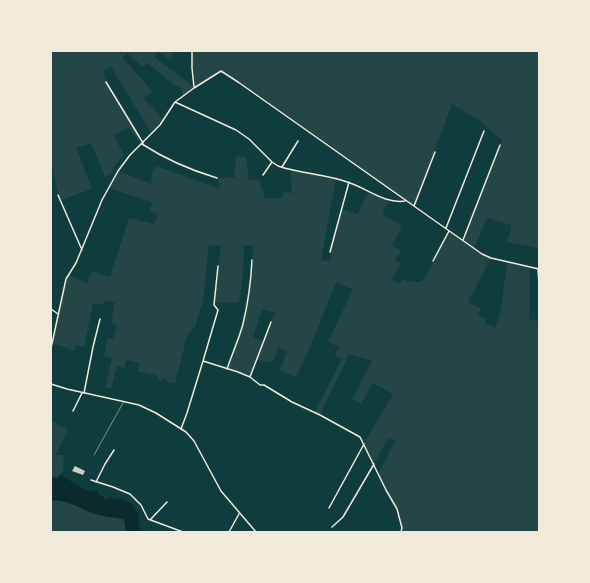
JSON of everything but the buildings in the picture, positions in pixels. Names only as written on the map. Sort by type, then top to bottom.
[{"type":"street","points":[[191,51],[194,88]]},
{"type":"street","points":[[51,348],[66,279],[82,250],[108,188],[118,171],[130,155],[160,126],[175,102],[221,71],[482,254],[491,258],[538,269],[539,284]]},
{"type":"street","points":[[106,82],[143,143],[156,153],[188,169],[217,178]]},
{"type":"street","points":[[175,102],[236,130],[255,144],[272,162],[282,167],[349,182],[389,200],[399,202],[406,201]]},
{"type":"street","points":[[446,228],[484,131]]},
{"type":"street","points":[[282,167],[298,141]]},
{"type":"street","points":[[463,240],[500,145]]},
{"type":"street","points":[[414,207],[435,152]]},
{"type":"street","points":[[263,175],[272,162]]},
{"type":"street","points":[[330,252],[349,182]]},
{"type":"street","points":[[58,195],[82,250]]},
{"type":"street","points":[[433,261],[449,231]]},
{"type":"street","points":[[227,368],[245,315],[251,284],[252,260]]},
{"type":"street","points":[[181,429],[204,361],[218,310],[214,305],[218,266]]},
{"type":"street","points":[[51,309],[58,314]]},
{"type":"street","points":[[73,411],[83,393],[100,319]]},
{"type":"street","points":[[250,377],[271,322]]},
{"type":"street","points":[[204,361],[250,377],[260,385],[264,385],[292,402],[320,415],[360,437],[397,509],[402,528],[401,532]]},
{"type":"street","points":[[51,384],[148,409],[186,432],[194,441],[221,492],[256,532]]},
{"type":"street","points":[[329,508],[364,444]]},
{"type":"street","points":[[96,482],[114,450]]},
{"type":"street","points":[[332,527],[343,517],[374,464]]},
{"type":"street","points":[[91,480],[130,494],[150,520],[183,532]]},
{"type":"street","points":[[150,520],[167,502]]},
{"type":"street","points":[[229,532],[239,514]]},
{"type":"lane","points":[[94,455],[123,402]]},
{"type":"shaded area","points":[[51,51],[157,51],[154,57],[194,87],[192,51],[539,51],[539,245],[538,248],[507,242],[512,225],[487,218],[474,249],[491,258],[468,302],[481,309],[478,315],[487,319],[485,324],[496,327],[501,309],[507,262],[530,267],[529,320],[539,321],[539,532],[401,532],[402,529],[397,509],[378,475],[395,441],[388,438],[374,464],[364,444],[393,394],[373,383],[361,404],[352,399],[372,361],[349,354],[320,415],[314,413],[342,359],[335,356],[339,347],[328,342],[353,289],[336,282],[309,350],[296,377],[280,371],[287,351],[279,347],[273,361],[266,362],[256,360],[250,377],[227,369],[238,339],[246,308],[253,262],[253,246],[244,245],[243,276],[239,302],[214,302],[221,246],[209,245],[203,301],[195,327],[187,336],[175,384],[168,382],[168,380],[163,378],[162,381],[158,380],[158,376],[138,371],[140,363],[127,360],[124,368],[117,366],[111,389],[105,388],[112,358],[104,356],[108,338],[113,339],[117,324],[111,323],[115,302],[105,300],[104,305],[93,303],[84,347],[75,345],[74,351],[52,343],[64,285],[68,274],[87,283],[91,271],[110,277],[129,218],[154,224],[158,214],[150,211],[152,202],[108,188],[118,171],[151,184],[152,174],[156,166],[220,189],[217,178],[234,178],[236,156],[246,157],[249,180],[259,180],[265,199],[283,198],[283,192],[292,193],[290,169],[336,179],[321,260],[330,262],[330,252],[342,209],[358,214],[368,191],[389,200],[382,214],[402,226],[392,246],[401,251],[395,261],[401,263],[392,280],[400,283],[402,279],[408,282],[421,282],[427,274],[449,231],[463,240],[502,140],[483,123],[452,104],[414,207],[222,71],[183,96],[181,88],[174,85],[147,63],[143,67],[127,53],[123,58],[153,92],[144,98],[164,120],[152,134],[111,67],[103,71],[106,82],[141,138],[138,140],[128,127],[114,136],[124,155],[115,166],[111,174],[105,177],[91,143],[76,148],[92,189],[61,200],[58,195],[51,158]],"holes":[[[262,309],[275,313],[264,341],[253,338]]]},
{"type":"shaded area","points":[[157,51],[174,51],[170,60]]},
{"type":"shaded area","points":[[51,420],[68,430],[56,455],[63,455],[64,462],[63,471],[57,478],[51,477]]},
{"type":"shaded area","points":[[61,475],[90,492],[97,490],[98,495],[104,496],[105,500],[111,497],[117,499],[120,498],[134,505],[133,508],[136,508],[136,511],[138,512],[141,532],[126,532],[124,519],[97,514],[67,502],[56,500],[51,501],[51,477],[57,478]]},
{"type":"shaded area","points":[[55,500],[75,505],[91,513],[124,520],[126,532],[51,532],[51,501]]}]
